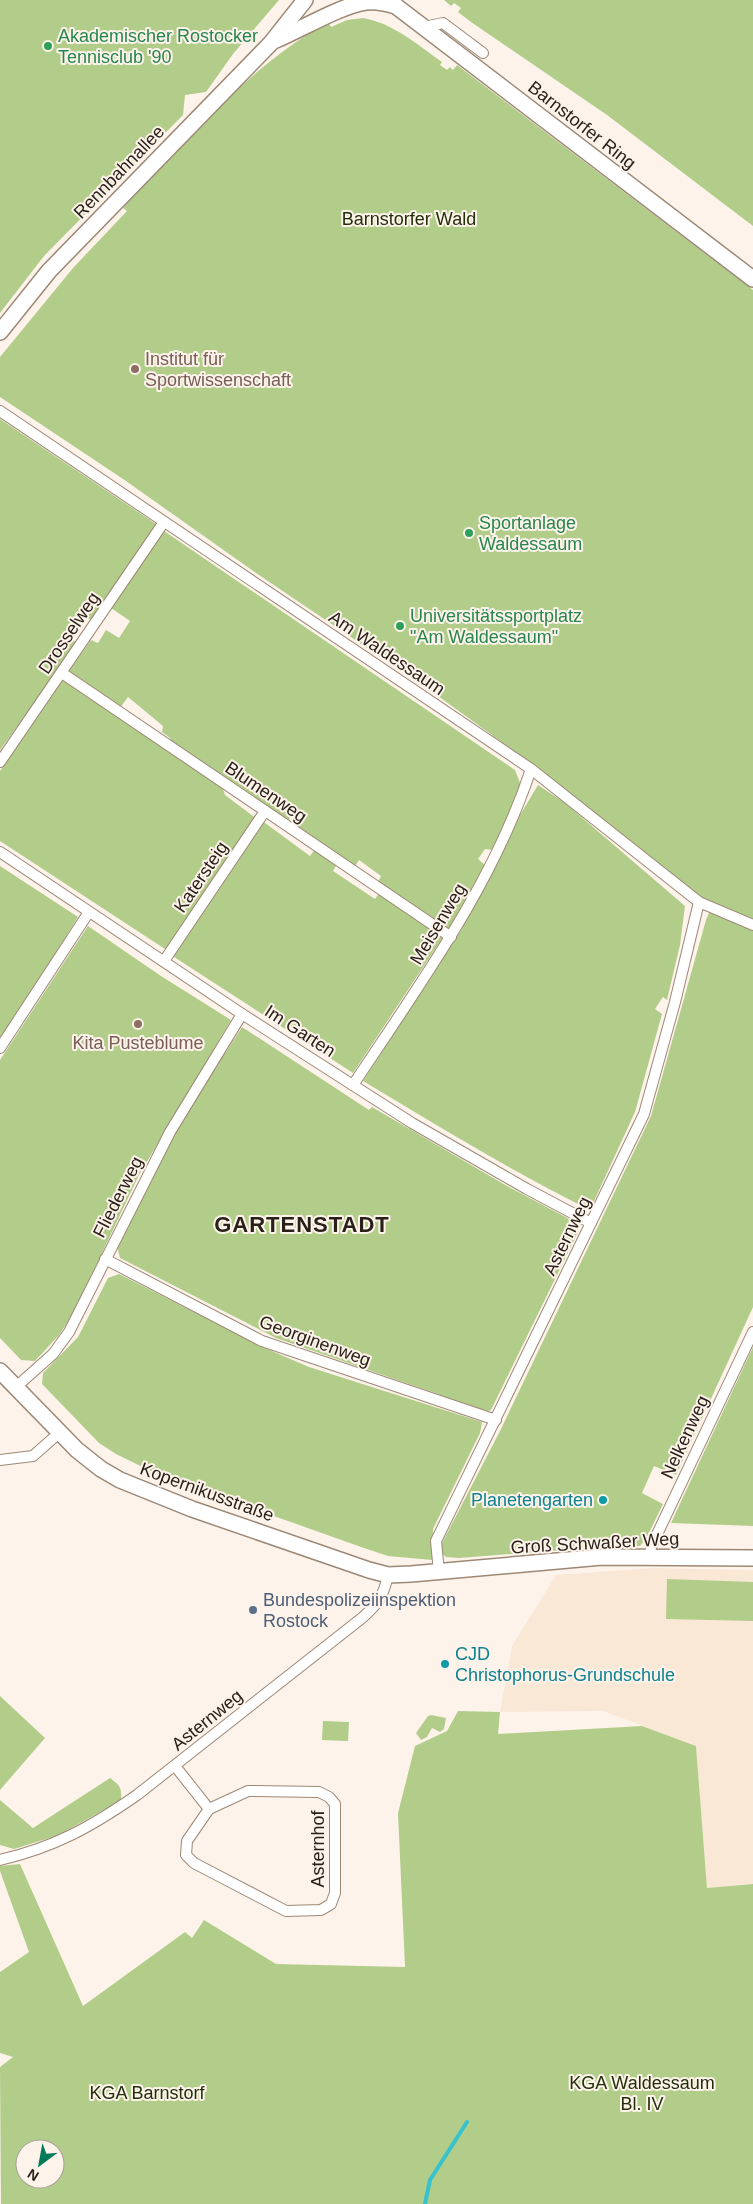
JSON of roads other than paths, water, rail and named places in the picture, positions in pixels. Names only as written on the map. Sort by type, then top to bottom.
[{"type":"street","name":"Rennbahnallee","points":[[0,332],[49,272],[271,43],[305,0]]},
{"type":"street","name":"Rennbahnallee","points":[[271,43],[349,7],[365,2],[392,3]]},
{"type":"street","name":"Barnstorfer Ring","points":[[392,3],[753,279]]},
{"type":"street","points":[[424,27],[443,23],[483,53]]},
{"type":"street","name":"Am Waldessaum","points":[[0,410],[531,770],[699,902],[753,925]]},
{"type":"street","name":"Drosselweg","points":[[0,762],[164,522]]},
{"type":"street","name":"Blumenweg","points":[[62,673],[451,937]]},
{"type":"street","name":"Meisenweg","points":[[353,1085],[451,937],[496,855],[521,800],[531,770]]},
{"type":"street","name":"Katersteig","points":[[164,961],[265,811]]},
{"type":"street","name":"Im Garten","points":[[0,852],[242,1014],[420,1128],[591,1222]]},
{"type":"street","name":"Asternweg","points":[[439,1572],[436,1540],[644,1114],[699,902]]},
{"type":"street","points":[[0,1048],[89,912]]},
{"type":"street","name":"Fliederweg","points":[[16,1387],[53,1354],[69,1332],[170,1132],[242,1014]]},
{"type":"street","name":"Georginenweg","points":[[105,1259],[262,1342],[496,1420]]},
{"type":"street","name":"Nelkenweg","points":[[650,1556],[651,1546],[753,1332]]},
{"type":"street","name":"Kopernikusstraße","points":[[0,1371],[59,1433],[101,1469],[153,1495],[369,1570],[388,1574],[439,1572]]},
{"type":"street","points":[[0,1460],[33,1456],[59,1433]]},
{"type":"street","name":"Groß Schwaßer Weg","points":[[439,1572],[602,1557],[753,1558]]},
{"type":"street","name":"Asternweg","points":[[0,1860],[51,1845],[89,1826],[137,1795],[355,1624],[379,1603],[384,1593],[388,1574]]},
{"type":"street","points":[[175,1766],[209,1809]]},
{"type":"street","name":"Asternhof","points":[[248,1791],[319,1792],[329,1797],[335,1804],[335,1893],[331,1904],[321,1910],[286,1911],[194,1863],[186,1855],[187,1841],[209,1809],[248,1791]]},
{"type":"waterway","points":[[425,2204],[430,2180],[467,2122]]},
{"type":"place","name":"Akademischer Rostocker Tennisclub '90","points":[[48,46]]},
{"type":"place","name":"Institut für Sportwissenschaft","points":[[135,369]]},
{"type":"place","name":"Sportanlage Waldessaum","points":[[469,533]]},
{"type":"place","name":"Universitätssportplatz \"Am Waldessaum\"","points":[[400,626]]},
{"type":"place","name":"Kita Pusteblume","points":[[138,1024]]},
{"type":"place","name":"Planetengarten","points":[[603,1500]]},
{"type":"place","name":"Bundespolizeiinspektion Rostock","points":[[253,1610]]},
{"type":"place","name":"CJD Christophorus-Grundschule","points":[[445,1664]]},
{"type":"district","name":"GARTENSTADT","points":[[302,1224]]},
{"type":"park label","name":"Barnstorfer Wald","points":[[409,219]]},
{"type":"park label","name":"KGA Barnstorf","points":[[147,2093]]},
{"type":"park label","name":"KGA Waldessaum Bl. IV","points":[[642,2093]]}]
